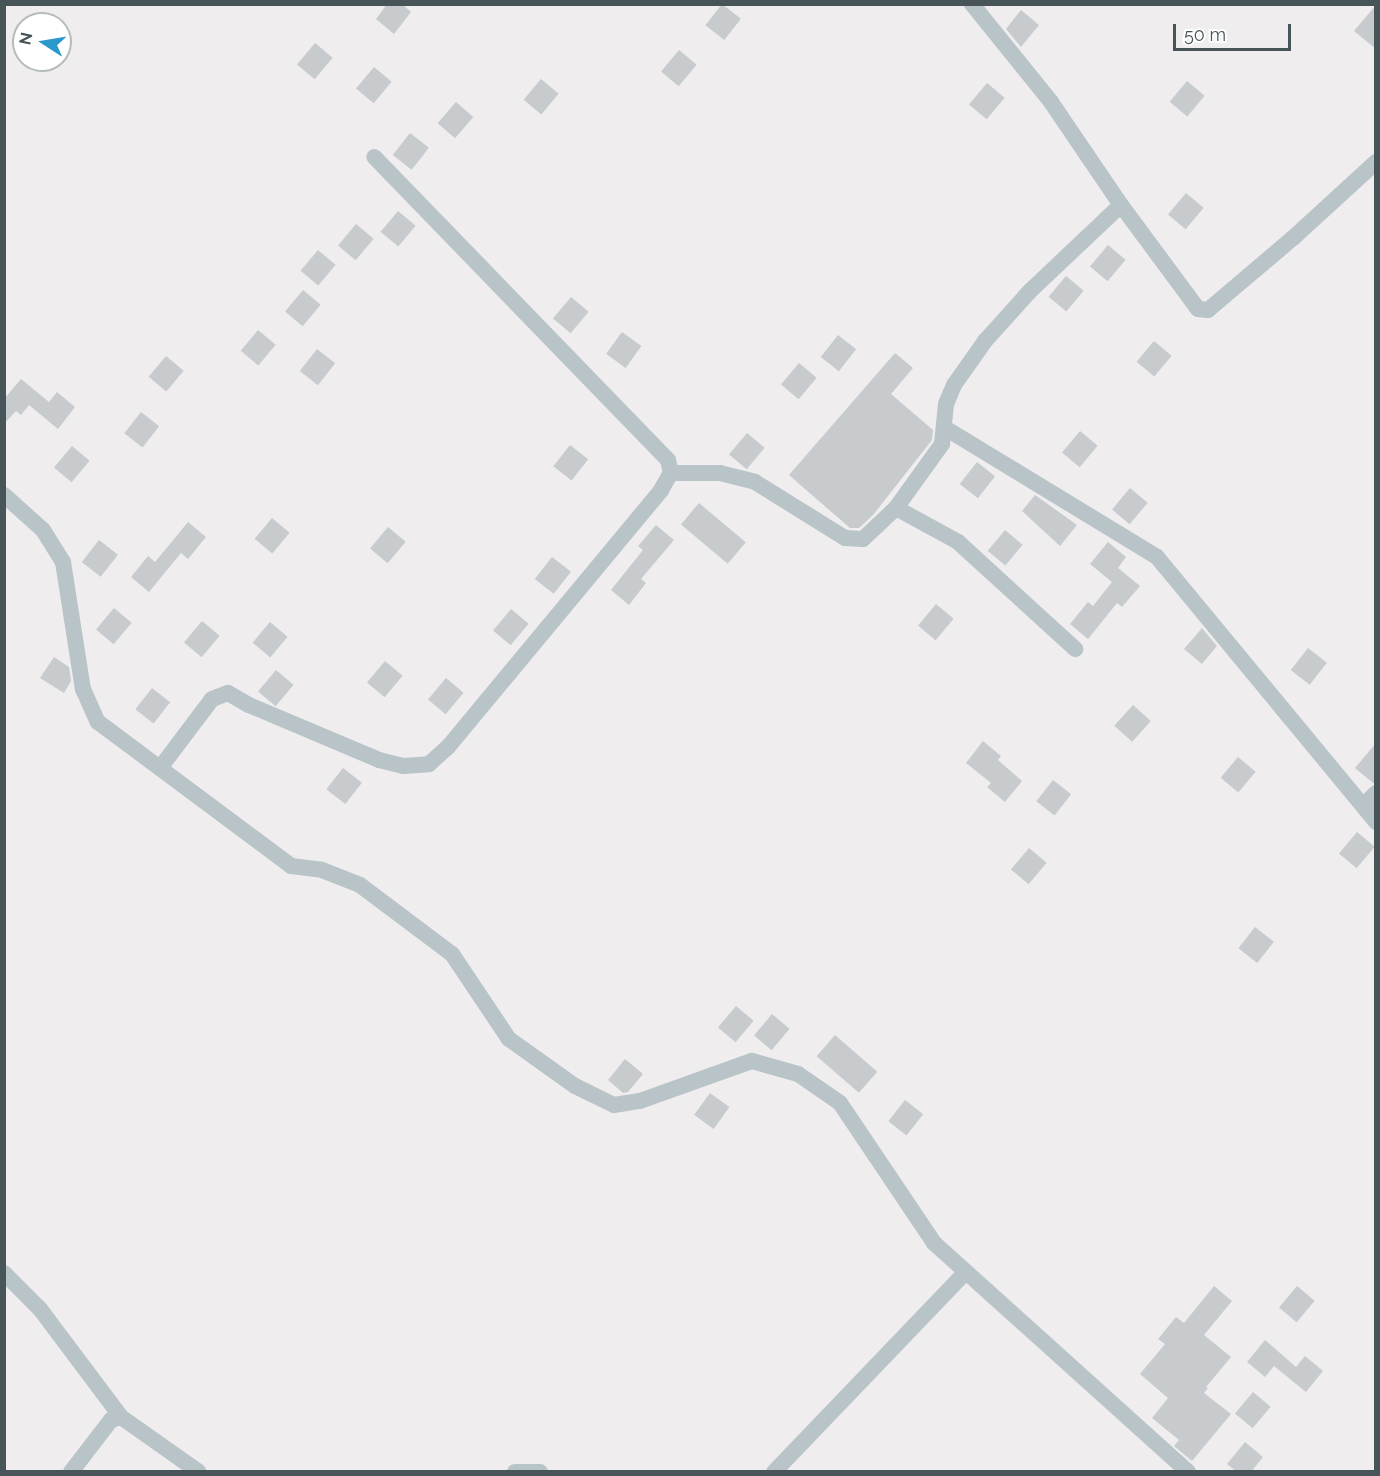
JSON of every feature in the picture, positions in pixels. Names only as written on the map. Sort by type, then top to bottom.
[{"type":"street","points":[[972,4],[1052,102],[1121,205],[1198,309],[1208,310],[1293,238],[1376,162]]},
{"type":"street","points":[[160,768],[212,699],[228,693],[249,705],[379,760],[403,765],[429,764],[456,738],[662,490],[671,473],[668,460],[374,157]]},
{"type":"street","points":[[671,473],[720,473],[755,482],[845,538],[863,539],[896,508],[942,444],[946,404],[954,385],[986,341],[1030,291],[1121,205]]},
{"type":"street","points":[[945,428],[1157,557],[1370,799],[1376,822]]},
{"type":"street","points":[[4,495],[43,530],[63,562],[83,689],[98,722],[291,866],[322,870],[360,885],[452,954],[509,1039],[575,1086],[614,1105],[640,1101],[752,1061],[798,1074],[840,1103],[934,1244],[1188,1472]]},
{"type":"street","points":[[896,508],[958,542],[1075,649]]},
{"type":"street","points":[[774,1472],[966,1272]]},
{"type":"street","points":[[4,1273],[40,1309],[121,1417],[199,1472]]},
{"type":"street","points":[[71,1472],[111,1420],[121,1417]]},
{"type":"street","points":[[514,1472],[540,1472]]},
{"type":"building","points":[[387,4],[402,4],[411,12],[394,34],[376,19]]},
{"type":"building","points":[[722,4],[741,19],[724,40],[705,25]]},
{"type":"building","points":[[1376,5],[1376,49],[1354,31]]},
{"type":"building","points":[[1021,10],[1039,25],[1021,47],[1006,29]]},
{"type":"building","points":[[315,43],[333,58],[315,79],[297,64]]},
{"type":"building","points":[[679,50],[697,65],[679,86],[661,71]]},
{"type":"building","points":[[374,67],[392,82],[374,103],[356,88]]},
{"type":"building","points":[[541,79],[559,94],[541,114],[524,100]]},
{"type":"building","points":[[1187,81],[1205,96],[1187,116],[1170,102]]},
{"type":"building","points":[[987,83],[1005,98],[987,119],[969,104]]},
{"type":"building","points":[[456,102],[473,117],[455,138],[438,123]]},
{"type":"building","points":[[410,133],[429,148],[412,170],[393,155]]},
{"type":"building","points":[[1186,193],[1204,208],[1186,229],[1168,214]]},
{"type":"building","points":[[398,211],[416,226],[398,246],[381,232]]},
{"type":"building","points":[[356,224],[374,239],[356,260],[338,245]]},
{"type":"building","points":[[1108,245],[1126,260],[1108,281],[1090,266]]},
{"type":"building","points":[[318,250],[336,265],[318,285],[301,271]]},
{"type":"building","points":[[1066,276],[1084,291],[1066,311],[1049,297]]},
{"type":"building","points":[[303,290],[321,305],[303,326],[285,311]]},
{"type":"building","points":[[571,297],[589,312],[571,333],[553,318]]},
{"type":"building","points":[[258,330],[276,345],[258,365],[241,351]]},
{"type":"building","points":[[622,332],[641,346],[626,368],[606,354]]},
{"type":"building","points":[[838,335],[856,349],[839,371],[821,357]]},
{"type":"building","points":[[1154,341],[1172,356],[1154,376],[1137,362]]},
{"type":"building","points":[[317,349],[335,363],[318,385],[300,371]]},
{"type":"building","points":[[895,353],[913,368],[891,394],[933,430],[932,440],[873,515],[859,528],[850,528],[789,475]]},
{"type":"building","points":[[166,356],[184,371],[166,391],[149,377]]},
{"type":"building","points":[[799,363],[817,378],[799,399],[781,384]]},
{"type":"building","points":[[21,379],[49,402],[57,392],[75,407],[58,429],[29,405],[21,415],[16,411],[4,424],[4,399]]},
{"type":"building","points":[[141,412],[159,426],[143,447],[124,433]]},
{"type":"building","points":[[1080,431],[1098,446],[1080,467],[1062,452]]},
{"type":"building","points":[[747,433],[765,448],[747,469],[729,454]]},
{"type":"building","points":[[570,445],[588,459],[572,480],[553,466]]},
{"type":"building","points":[[72,446],[90,461],[72,482],[54,467]]},
{"type":"building","points":[[977,462],[995,476],[978,498],[960,484]]},
{"type":"building","points":[[1130,488],[1148,503],[1130,524],[1112,509]]},
{"type":"building","points":[[1035,495],[1077,525],[1060,546],[1022,511]]},
{"type":"building","points":[[699,503],[746,542],[728,564],[681,524]]},
{"type":"building","points":[[272,518],[290,533],[272,553],[255,539]]},
{"type":"building","points":[[188,522],[206,537],[188,559],[181,553],[149,592],[131,577],[148,556],[155,562]]},
{"type":"building","points":[[656,525],[674,540],[641,579],[646,583],[629,605],[611,590],[643,550],[638,546]]},
{"type":"building","points":[[388,527],[406,542],[388,563],[370,548]]},
{"type":"building","points":[[1005,530],[1023,545],[1005,565],[988,551]]},
{"type":"building","points":[[99,540],[118,555],[101,577],[82,562]]},
{"type":"building","points":[[1108,542],[1126,557],[1118,568],[1140,586],[1122,607],[1117,603],[1088,639],[1070,624],[1088,602],[1093,606],[1112,582],[1090,564]]},
{"type":"building","points":[[552,557],[571,572],[554,594],[535,579]]},
{"type":"building","points":[[936,604],[954,619],[936,640],[918,625]]},
{"type":"building","points":[[114,608],[132,623],[114,644],[96,629]]},
{"type":"building","points":[[511,609],[529,624],[511,645],[493,630]]},
{"type":"building","points":[[202,621],[220,636],[202,657],[184,642]]},
{"type":"building","points":[[270,622],[288,637],[270,657],[253,643]]},
{"type":"building","points":[[1202,628],[1217,646],[1202,664],[1184,649]]},
{"type":"building","points":[[1308,648],[1327,663],[1310,685],[1291,670]]},
{"type":"building","points":[[54,657],[69,667],[71,681],[64,693],[40,678]]},
{"type":"building","points":[[385,661],[403,676],[385,697],[367,682]]},
{"type":"building","points":[[276,670],[294,685],[276,706],[258,691]]},
{"type":"building","points":[[446,678],[464,693],[446,714],[428,699]]},
{"type":"building","points":[[152,688],[170,702],[154,723],[135,709]]},
{"type":"building","points":[[1133,705],[1151,721],[1132,742],[1114,726]]},
{"type":"building","points":[[983,741],[1001,756],[998,760],[1022,781],[1005,802],[987,787],[991,783],[966,763]]},
{"type":"building","points":[[1376,743],[1376,783],[1373,783],[1355,768]]},
{"type":"building","points":[[1238,757],[1256,772],[1238,792],[1221,778]]},
{"type":"building","points":[[343,768],[362,783],[345,804],[326,789]]},
{"type":"building","points":[[1053,780],[1071,794],[1055,815],[1036,801]]},
{"type":"building","points":[[1357,832],[1375,847],[1357,868],[1339,853]]},
{"type":"building","points":[[1029,848],[1047,863],[1029,884],[1011,869]]},
{"type":"building","points":[[1255,927],[1274,942],[1257,963],[1238,948]]},
{"type":"building","points":[[736,1006],[754,1021],[736,1042],[718,1027]]},
{"type":"building","points":[[772,1014],[790,1029],[772,1050],[754,1035]]},
{"type":"building","points":[[835,1035],[877,1072],[859,1093],[817,1056]]},
{"type":"building","points":[[625,1059],[643,1074],[628,1092],[623,1093],[608,1080]]},
{"type":"building","points":[[710,1093],[729,1107],[714,1129],[694,1115]]},
{"type":"building","points":[[905,1100],[923,1114],[907,1135],[888,1121]]},
{"type":"building","points":[[1214,1286],[1232,1301],[1204,1335],[1231,1357],[1206,1387],[1208,1388],[1204,1393],[1231,1414],[1192,1461],[1174,1446],[1179,1440],[1152,1418],[1168,1398],[1140,1374],[1165,1344],[1158,1339],[1176,1317],[1184,1323]]},
{"type":"building","points":[[1297,1286],[1315,1301],[1297,1322],[1279,1307]]},
{"type":"building","points":[[1265,1340],[1296,1367],[1305,1356],[1323,1371],[1306,1392],[1274,1366],[1265,1377],[1247,1362]]},
{"type":"building","points":[[1253,1392],[1271,1407],[1253,1428],[1235,1413]]},
{"type":"building","points":[[1245,1442],[1263,1457],[1251,1472],[1237,1472],[1227,1464]]}]
